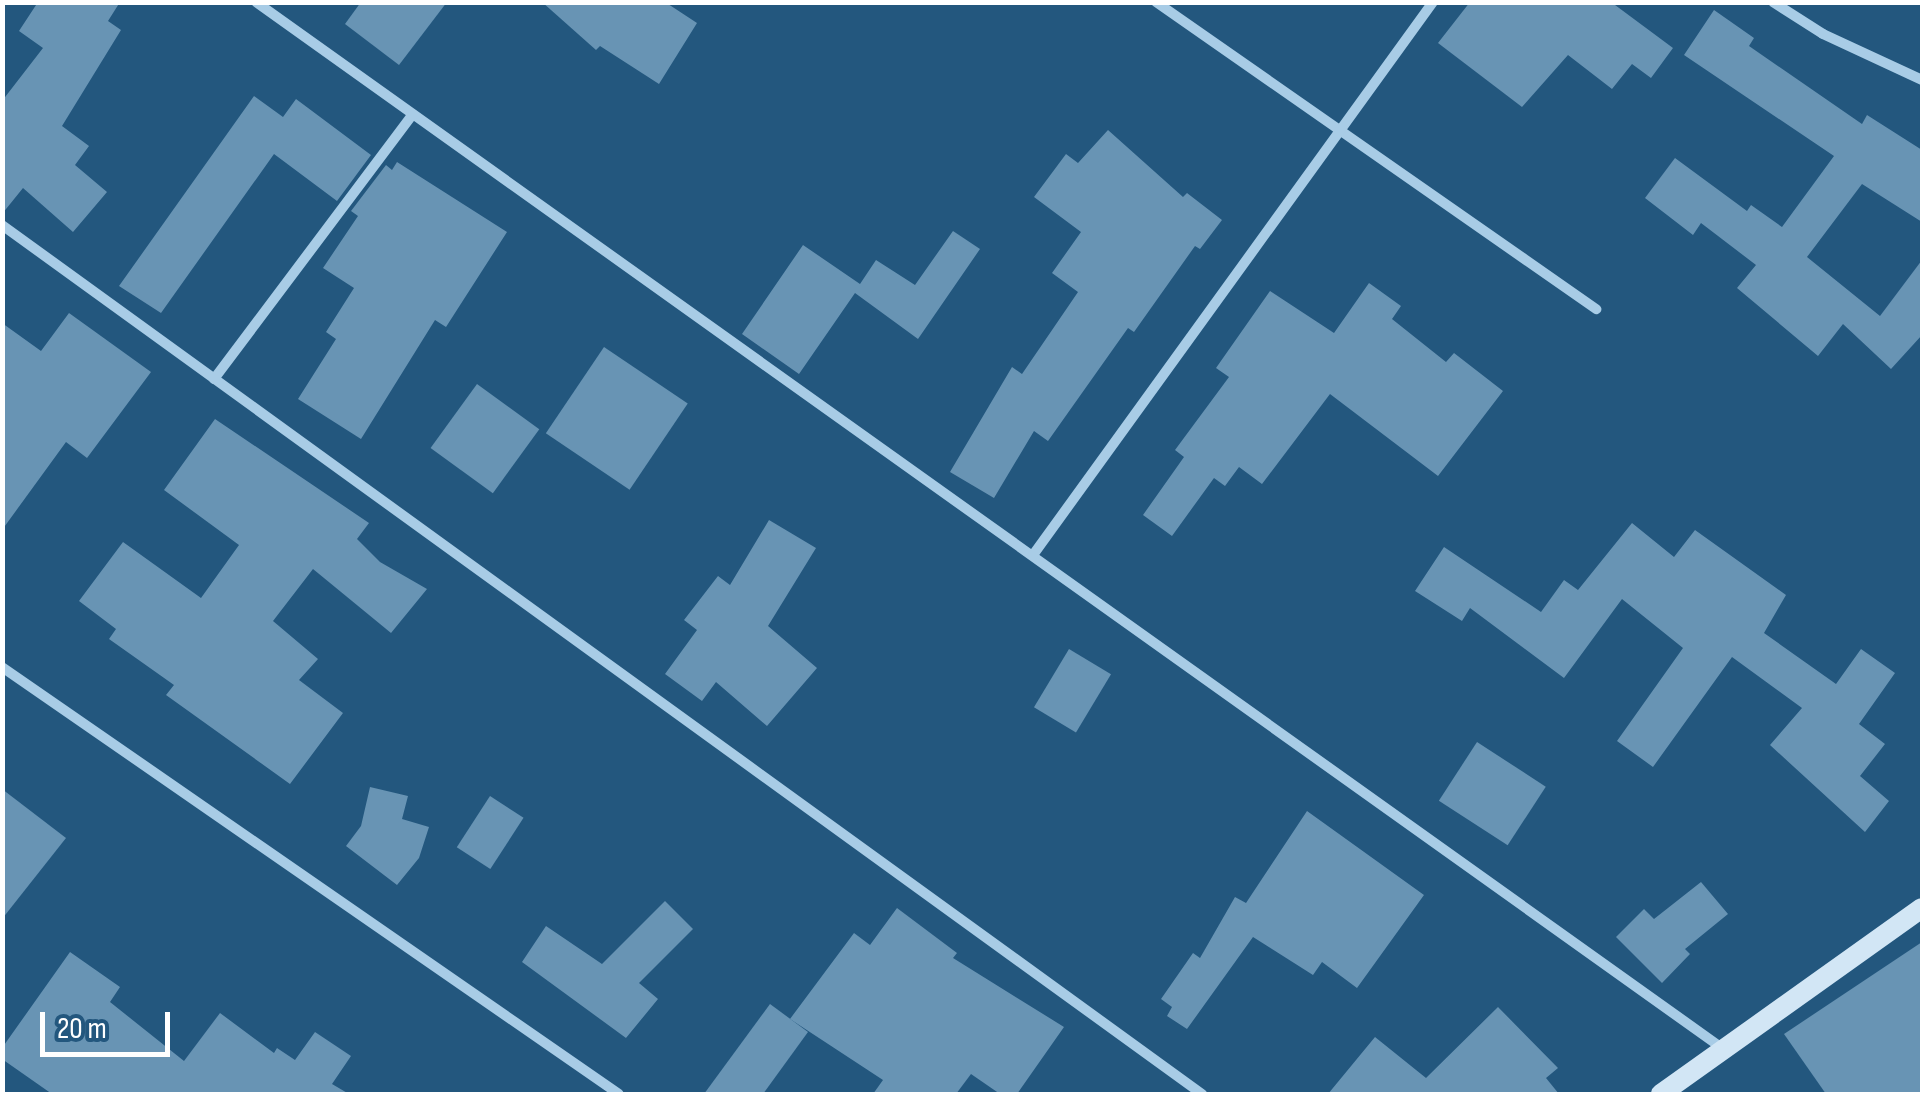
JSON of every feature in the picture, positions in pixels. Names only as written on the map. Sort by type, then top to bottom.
[{"type":"street","points":[[256,2],[1727,1052]]},
{"type":"street","points":[[1156,2],[1596,309]]},
{"type":"street","points":[[1033,556],[1434,2]]},
{"type":"street","points":[[1773,2],[1823,34],[1922,80]]},
{"type":"street","points":[[214,379],[413,114]]},
{"type":"street","points":[[2,225],[1202,1094]]},
{"type":"street","points":[[2,667],[620,1094]]},
{"type":"street","points":[[1661,1094],[1727,1052],[1922,908]]},
{"type":"building","points":[[38,2],[120,2],[108,21],[121,30],[62,126],[89,146],[75,165],[107,192],[73,232],[23,188],[2,214],[2,101],[43,48],[19,31]]},
{"type":"building","points":[[361,2],[447,2],[399,65],[345,24]]},
{"type":"building","points":[[542,2],[665,2],[697,23],[659,84],[600,46],[596,50]]},
{"type":"building","points":[[1470,2],[1611,2],[1673,48],[1651,78],[1632,64],[1612,89],[1568,55],[1522,107],[1438,43]]},
{"type":"building","points":[[1714,10],[1754,38],[1749,46],[1862,124],[1867,115],[1922,150],[1922,222],[1862,184],[1807,257],[1880,316],[1922,260],[1922,335],[1891,369],[1843,324],[1818,356],[1737,288],[1756,265],[1701,223],[1693,235],[1645,198],[1675,158],[1747,211],[1751,205],[1782,227],[1834,156],[1684,55]]},
{"type":"building","points":[[254,96],[283,117],[296,99],[371,155],[337,201],[274,154],[161,313],[119,286]]},
{"type":"building","points":[[1108,130],[1183,197],[1187,193],[1222,220],[1200,249],[1195,246],[1134,332],[1128,328],[1048,441],[1034,431],[994,498],[950,472],[1012,367],[1022,374],[1078,292],[1052,273],[1081,232],[1034,197],[1066,154],[1078,163]]},
{"type":"building","points":[[397,162],[507,232],[446,327],[435,320],[361,439],[298,399],[336,339],[326,332],[354,288],[323,268],[358,216],[351,211],[386,165],[392,170]]},
{"type":"building","points":[[953,231],[980,249],[918,339],[855,293],[799,374],[742,334],[803,245],[860,284],[876,260],[915,285]]},
{"type":"building","points":[[1369,283],[1401,306],[1392,319],[1446,362],[1454,353],[1503,391],[1438,476],[1330,394],[1262,484],[1239,467],[1225,486],[1214,478],[1172,536],[1143,515],[1184,457],[1175,450],[1229,377],[1216,368],[1270,291],[1334,333]]},
{"type":"building","points":[[69,313],[151,372],[87,458],[66,442],[2,530],[2,323],[41,351]]},
{"type":"building","points":[[604,347],[688,403],[630,490],[546,433]]},
{"type":"building","points":[[477,384],[539,429],[493,493],[431,448]]},
{"type":"building","points":[[215,419],[369,523],[357,539],[380,562],[427,589],[391,633],[313,569],[273,621],[318,659],[299,680],[343,713],[290,784],[166,695],[174,685],[109,639],[116,629],[79,601],[123,542],[201,598],[239,545],[164,490]]},
{"type":"building","points":[[769,520],[816,548],[768,626],[817,668],[767,726],[716,682],[702,701],[665,674],[697,630],[684,620],[718,576],[730,585]]},
{"type":"building","points":[[1632,523],[1674,557],[1695,530],[1786,595],[1764,633],[1836,684],[1861,649],[1895,673],[1859,724],[1885,744],[1860,776],[1889,801],[1865,832],[1770,745],[1802,708],[1732,657],[1653,767],[1617,741],[1683,648],[1622,599],[1564,678],[1470,608],[1462,621],[1415,591],[1444,547],[1541,612],[1564,580],[1578,590]]},
{"type":"building","points":[[1069,649],[1111,674],[1076,733],[1034,707]]},
{"type":"building","points":[[1477,742],[1546,787],[1508,845],[1439,801]]},
{"type":"building","points":[[370,787],[408,796],[402,819],[429,827],[419,858],[397,885],[346,846],[361,826]]},
{"type":"building","points":[[2,789],[66,838],[2,919]]},
{"type":"building","points":[[490,796],[524,818],[490,869],[457,847]]},
{"type":"building","points":[[1307,811],[1424,895],[1357,988],[1322,962],[1313,975],[1253,937],[1187,1029],[1167,1016],[1172,1007],[1161,999],[1193,953],[1200,958],[1235,897],[1246,903]]},
{"type":"building","points":[[1701,882],[1728,914],[1685,949],[1690,954],[1662,983],[1616,937],[1644,909],[1654,919]]},
{"type":"building","points":[[665,901],[693,929],[639,983],[658,999],[626,1038],[522,962],[546,926],[602,964]]},
{"type":"building","points":[[897,908],[957,953],[953,958],[1064,1027],[1017,1094],[1000,1094],[971,1074],[956,1094],[873,1094],[883,1080],[790,1019],[854,933],[870,945]]},
{"type":"building","points":[[1922,942],[1922,1094],[1826,1094],[1784,1034]]},
{"type":"building","points":[[70,952],[120,987],[110,1002],[184,1061],[220,1013],[274,1053],[277,1048],[295,1060],[315,1032],[351,1056],[332,1084],[349,1094],[52,1094],[2,1059],[2,1048]]},
{"type":"building","points":[[770,1004],[808,1032],[763,1094],[704,1094]]},
{"type":"building","points":[[1498,1007],[1558,1068],[1546,1078],[1559,1094],[1328,1094],[1375,1037],[1426,1078]]}]
